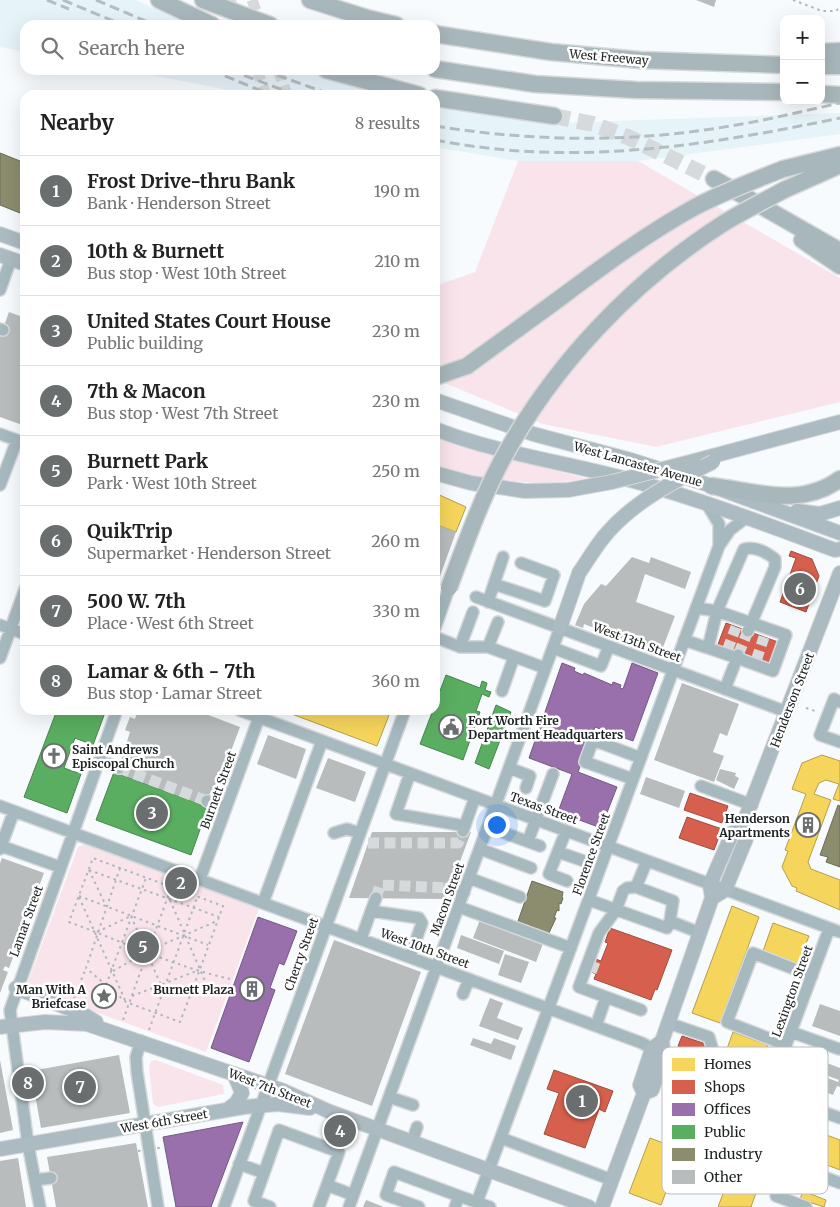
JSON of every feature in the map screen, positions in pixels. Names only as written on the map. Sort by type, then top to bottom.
[{"type":"highway","points":[[159,0],[201,20]]},
{"type":"highway","points":[[203,0],[256,20]]},
{"type":"highway","points":[[310,0],[375,20]]},
{"type":"highway","name":"West Freeway","points":[[440,35],[550,52],[640,60],[780,65]]},
{"type":"highway","points":[[825,52],[840,50]]},
{"type":"highway","points":[[640,60],[780,54]]},
{"type":"highway","points":[[825,66],[840,66]]},
{"type":"highway","points":[[440,70],[535,84],[636,90],[780,92]]},
{"type":"highway","points":[[345,75],[400,90]]},
{"type":"highway","points":[[825,93],[840,94]]},
{"type":"highway","points":[[440,99],[554,116]]},
{"type":"highway","points":[[440,375],[467,366],[623,252],[717,196],[783,169],[840,155]]},
{"type":"highway","points":[[450,588],[470,531],[502,461],[543,396],[586,341],[620,306],[676,258],[724,223],[784,190],[840,165]]},
{"type":"highway","points":[[714,179],[840,251]]},
{"type":"highway","points":[[772,213],[812,249],[840,266]]},
{"type":"highway","points":[[712,486],[781,496],[804,496],[823,490],[840,479]]},
{"type":"main road","points":[[0,234],[20,241]]},
{"type":"main road","points":[[6,257],[20,262]]},
{"type":"main road","name":"West Lancaster Avenue","points":[[440,402],[533,434],[631,460],[712,486],[840,533]]},
{"type":"main road","points":[[440,411],[465,419],[533,434]]},
{"type":"main road","points":[[440,474],[471,483],[525,491],[568,490],[612,482],[748,448],[840,422]]},
{"type":"main road","name":"West Lancaster Avenue","points":[[440,431],[508,451],[642,483],[708,506],[747,517],[835,550],[840,549]]},
{"type":"main road","points":[[560,628],[579,574],[608,532],[632,510],[680,478],[748,448]]},
{"type":"main road","points":[[772,507],[820,514],[840,508]]},
{"type":"main road","name":"Henderson Street","points":[[602,1207],[644,1093],[640,1085],[659,1048],[700,933],[711,891],[733,832],[742,827],[752,805],[840,573]]},
{"type":"main road","name":"Henderson Street","points":[[725,890],[746,840],[742,827]]},
{"type":"main road","points":[[711,891],[725,890]]},
{"type":"main road","points":[[16,988],[83,1014],[112,1032]]},
{"type":"main road","name":"West 7th Street","points":[[5,1027],[65,1021],[88,1024],[268,1086],[377,1130],[589,1207]]},
{"type":"main road","points":[[226,1110],[241,1098],[242,1093],[234,1074]]},
{"type":"main road","name":"West 6th Street","points":[[0,1149],[261,1105],[278,1104],[328,1111]]},
{"type":"street","points":[[0,290],[6,257]]},
{"type":"street","points":[[0,434],[20,441]]},
{"type":"street","points":[[0,485],[20,443]]},
{"type":"street","name":"Florence Street","points":[[708,506],[719,524],[718,549]]},
{"type":"street","name":"Florence Street","points":[[478,1202],[718,549],[730,530],[747,517]]},
{"type":"street","points":[[708,648],[717,611],[739,557],[744,550],[750,548],[767,553],[775,559],[775,567],[749,627]]},
{"type":"street","points":[[718,549],[739,557]]},
{"type":"street","points":[[488,602],[504,557]]},
{"type":"street","points":[[494,584],[545,601],[554,575],[521,564]]},
{"type":"street","points":[[440,615],[450,588]]},
{"type":"street","name":"West 13th Street","points":[[476,597],[788,712]]},
{"type":"street","points":[[0,658],[5,627],[20,598]]},
{"type":"street","points":[[684,640],[755,663],[773,671],[786,635],[766,633],[737,623],[717,611],[696,608]]},
{"type":"street","points":[[460,646],[473,612]]},
{"type":"street","points":[[488,647],[498,622]]},
{"type":"street","points":[[5,627],[20,632]]},
{"type":"street","name":"Macon Street","points":[[348,1207],[560,628]]},
{"type":"street","points":[[440,639],[460,646],[488,647],[545,668]]},
{"type":"street","points":[[552,648],[601,666],[608,646]]},
{"type":"street","points":[[725,689],[732,655]]},
{"type":"street","points":[[502,691],[514,657]]},
{"type":"street","points":[[840,702],[834,699],[820,735],[840,742]]},
{"type":"street","name":"Lamar Street","points":[[40,1207],[5,1027],[16,988],[115,715]]},
{"type":"street","name":"Burnett Street","points":[[200,879],[260,715]]},
{"type":"street","name":"Texas Street","points":[[262,715],[322,741],[647,861],[711,891]]},
{"type":"street","name":"Cherry Street","points":[[224,1207],[326,926],[362,838],[385,764],[403,715]]},
{"type":"street","points":[[633,779],[585,762],[593,740],[641,758]]},
{"type":"street","points":[[263,903],[322,741]]},
{"type":"street","points":[[99,760],[119,768]]},
{"type":"street","points":[[509,768],[530,776],[526,788]]},
{"type":"street","points":[[410,773],[396,814],[464,829],[475,797]]},
{"type":"street","points":[[528,841],[553,774]]},
{"type":"street","points":[[701,786],[752,805]]},
{"type":"street","points":[[207,801],[226,808]]},
{"type":"street","name":"West 10th Street","points":[[0,806],[662,1049]]},
{"type":"street","points":[[14,811],[2,842],[60,867]]},
{"type":"street","points":[[488,827],[540,846]]},
{"type":"street","points":[[334,834],[346,829],[362,838]]},
{"type":"street","points":[[566,831],[549,874],[567,881]]},
{"type":"street","points":[[480,849],[531,868]]},
{"type":"street","points":[[558,852],[584,861]]},
{"type":"street","points":[[636,887],[647,861]]},
{"type":"street","points":[[469,878],[520,897]]},
{"type":"street","points":[[589,900],[616,910],[667,928],[673,901],[636,887],[623,891],[616,910],[599,933],[579,987],[641,1010]]},
{"type":"street","points":[[450,888],[464,893]]},
{"type":"street","points":[[725,890],[835,931]]},
{"type":"street","points":[[361,939],[376,898]]},
{"type":"street","points":[[459,906],[571,948]]},
{"type":"street","points":[[371,911],[419,918],[422,923],[410,957]]},
{"type":"street","points":[[670,921],[700,933]]},
{"type":"street","name":"Lexington Street","points":[[786,1045],[812,976],[835,931]]},
{"type":"street","points":[[596,959],[602,942],[599,933]]},
{"type":"street","points":[[786,1045],[727,1022],[753,953],[812,976]]},
{"type":"street","points":[[585,990],[592,972]]},
{"type":"street","points":[[463,994],[468,979]]},
{"type":"street","points":[[302,993],[313,997]]},
{"type":"street","points":[[596,1026],[606,997]]},
{"type":"street","points":[[668,1023],[709,1037],[712,1047]]},
{"type":"street","points":[[791,1032],[839,1049]]},
{"type":"street","points":[[141,1042],[136,1057],[137,1072],[158,1207]]},
{"type":"street","points":[[389,1097],[413,1105]]},
{"type":"street","name":"West 10th Street","points":[[828,1113],[840,1118]]},
{"type":"street","points":[[412,1142],[417,1127]]},
{"type":"street","points":[[270,1207],[254,1201],[279,1130],[339,1152],[319,1207]]},
{"type":"street","points":[[501,1138],[612,1180]]},
{"type":"street","points":[[239,1164],[264,1173]]},
{"type":"street","points":[[418,1207],[386,1195],[394,1172],[490,1207]]},
{"type":"street","points":[[35,1180],[51,1178]]},
{"type":"street","points":[[828,1179],[840,1183]]},
{"type":"street","points":[[327,1185],[353,1195]]},
{"type":"street","points":[[777,1194],[776,1196],[806,1207]]},
{"type":"street","points":[[455,1207],[459,1196]]},
{"type":"path","points":[[793,0],[822,11],[836,11],[840,7]]},
{"type":"path","points":[[806,708],[818,712]]},
{"type":"path","points":[[86,968],[128,1002],[180,1022],[192,991],[199,970],[223,906],[93,858],[69,922],[199,970],[230,979]]},
{"type":"path","points":[[73,1002],[120,868]]},
{"type":"path","points":[[89,870],[168,898],[218,919]]},
{"type":"path","points":[[89,870],[106,906]]},
{"type":"path","points":[[106,985],[146,878]]},
{"type":"path","points":[[123,1020],[171,887]]},
{"type":"path","points":[[79,896],[209,945]]},
{"type":"path","points":[[79,896],[128,1002]]},
{"type":"path","points":[[149,1030],[198,897]]},
{"type":"path","points":[[168,898],[208,988],[205,995],[192,991]]},
{"type":"path","points":[[97,932],[131,916]]},
{"type":"path","points":[[131,916],[148,951],[163,991]]},
{"type":"path","points":[[113,969],[218,919]]},
{"type":"path","points":[[131,996],[199,970]]},
{"type":"path","points":[[138,1151],[164,1147]]},
{"type":"shaded area","points":[[0,0],[136,0],[180,20],[20,20],[20,51],[0,47]]},
{"type":"shaded area","points":[[151,75],[330,75],[383,90],[228,90]]},
{"type":"shaded area","points":[[440,106],[555,123],[840,113],[840,134],[638,161],[518,161],[440,148]]},
{"type":"shaded area","points":[[518,161],[638,161],[840,278],[840,402],[656,447],[543,424],[440,381],[440,284],[475,272]]},
{"type":"shaded area","points":[[440,438],[468,448],[588,479],[545,483],[513,481],[440,467]]},
{"type":"shaded area","points":[[85,844],[259,908],[206,1052],[26,987],[78,847]]},
{"type":"shaded area","points":[[156,1060],[223,1085],[224,1094],[158,1107],[153,1104],[149,1067],[151,1061]]},
{"type":"building: Homes","points":[[440,495],[466,507],[456,532],[440,526]]},
{"type":"building: Homes","points":[[294,715],[389,715],[377,746]]},
{"type":"building: Homes","name":"Henderson Apartments","points":[[822,755],[840,761],[840,801],[833,799],[839,784],[826,780],[819,783],[814,794],[831,800],[808,862],[811,869],[840,880],[840,910],[796,891],[797,888],[792,886],[782,867],[788,851],[785,850],[806,794],[792,789],[802,763]]},
{"type":"building: Homes","points":[[732,906],[759,917],[720,1023],[692,1013]]},
{"type":"building: Homes","points":[[773,923],[809,936],[798,964],[763,951]]},
{"type":"building: Homes","points":[[733,1032],[768,1045],[767,1047],[728,1047]]},
{"type":"building: Homes","points":[[828,1136],[840,1140],[840,1170],[828,1165]]},
{"type":"building: Homes","points":[[650,1138],[662,1142],[662,1194],[665,1194],[661,1205],[629,1193]]},
{"type":"building: Homes","points":[[723,1194],[756,1194],[751,1207],[718,1207]]},
{"type":"building: Homes","points":[[802,1194],[811,1194],[826,1200],[824,1207],[800,1199]]},
{"type":"building: Shops","points":[[791,551],[812,559],[819,576],[806,612],[780,602],[796,558],[789,556]]},
{"type":"building: Shops","points":[[726,623],[778,642],[770,666],[717,647]]},
{"type":"building: Shops","points":[[690,793],[728,806],[722,823],[684,810]]},
{"type":"building: Shops","points":[[687,817],[722,829],[714,850],[679,838]]},
{"type":"building: Shops","points":[[610,928],[672,950],[657,990],[655,989],[651,1000],[594,979],[596,974],[589,971],[593,958],[601,961],[608,943],[605,942]]},
{"type":"building: Shops","points":[[682,1036],[706,1044],[705,1047],[678,1046]]},
{"type":"building: Shops","points":[[554,1070],[613,1091],[605,1112],[599,1109],[585,1148],[544,1134],[559,1093],[547,1089]]},
{"type":"building: Offices","points":[[562,663],[575,668],[574,671],[583,675],[584,673],[612,685],[613,682],[621,685],[620,688],[623,689],[632,663],[658,673],[633,741],[595,727],[578,772],[617,787],[601,828],[558,812],[572,774],[529,758]]},
{"type":"building: Offices","name":"Burnett Plaza","points":[[258,917],[297,931],[284,965],[279,963],[270,988],[275,990],[249,1062],[211,1048]]},
{"type":"building: Offices","points":[[243,1122],[211,1207],[176,1207],[163,1137]]},
{"type":"building: Public","name":"Fort Worth Fire Department Headquarters","points":[[446,675],[480,688],[482,681],[487,683],[485,690],[491,692],[489,697],[482,694],[476,711],[480,712],[463,760],[420,744],[431,715],[440,715],[440,691]]},
{"type":"building: Public","points":[[496,705],[511,712],[489,769],[475,763]]},
{"type":"building: Public","name":"Saint Andrews Episcopal Church","points":[[55,715],[104,715],[93,745],[75,738],[64,768],[81,774],[67,813],[24,797]]},
{"type":"building: Public","points":[[114,772],[208,807],[191,855],[96,820]]},
{"type":"building: Industry","points":[[0,153],[20,161],[20,213],[0,205]]},
{"type":"building: Industry","points":[[838,805],[840,806],[840,867],[826,862],[828,857],[820,855]]},
{"type":"building: Industry","points":[[532,881],[563,892],[561,904],[559,903],[559,911],[557,910],[554,918],[556,918],[548,935],[517,924]]},
{"type":"building: Other","points":[[696,0],[716,0],[714,7]]},
{"type":"building: Other","points":[[9,312],[20,316],[20,424],[0,417],[0,337]]},
{"type":"building: Other","points":[[440,526],[456,532],[440,576]]},
{"type":"building: Other","points":[[632,557],[649,563],[651,557],[691,572],[685,589],[645,574],[636,602],[675,616],[660,655],[614,638],[615,636],[584,624],[583,628],[575,625],[584,604],[601,584],[606,586]]},
{"type":"building: Other","points":[[682,683],[739,704],[727,736],[720,733],[713,752],[724,756],[714,782],[654,760]]},
{"type":"building: Other","points":[[136,715],[208,715],[240,727],[215,794],[210,793],[205,806],[117,773],[130,732],[125,730],[130,717],[135,719]]},
{"type":"building: Other","points":[[268,735],[306,749],[296,779],[257,764]]},
{"type":"building: Other","points":[[328,758],[366,772],[355,802],[316,788]]},
{"type":"building: Other","points":[[720,769],[736,773],[735,776],[739,778],[734,789],[716,780]]},
{"type":"building: Other","points":[[646,777],[685,791],[679,808],[640,794]]},
{"type":"building: Other","points":[[372,832],[471,832],[446,899],[349,898]]},
{"type":"building: Other","points":[[2,858],[44,873],[9,968],[5,966],[3,970],[8,972],[0,993],[0,863]]},
{"type":"building: Other","points":[[481,917],[544,941],[536,962],[473,938]]},
{"type":"building: Other","points":[[461,935],[504,951],[499,964],[457,948]]},
{"type":"building: Other","points":[[334,940],[421,972],[372,1106],[285,1074]]},
{"type":"building: Other","points":[[505,954],[529,962],[521,983],[498,975]]},
{"type":"building: Other","points":[[490,998],[503,1003],[497,1018],[523,1028],[518,1040],[479,1026]]},
{"type":"building: Other","points":[[820,1004],[840,1011],[840,1036],[812,1026]]},
{"type":"building: Other","points":[[473,1038],[491,1044],[494,1038],[516,1046],[511,1060],[470,1045]]},
{"type":"building: Other","points":[[119,1055],[130,1113],[41,1128],[31,1071]]},
{"type":"building: Other","points":[[0,1060],[13,1130],[0,1133]]},
{"type":"building: Other","points":[[828,1063],[840,1068],[840,1087],[837,1086],[833,1095],[828,1093],[828,1078],[838,1082],[839,1080],[828,1076]]},
{"type":"building: Other","points":[[136,1143],[148,1207],[56,1207],[47,1157]]},
{"type":"building: Other","points":[[18,1158],[26,1207],[0,1207],[0,1161]]},
{"type":"building: Other","points":[[366,1200],[384,1207],[363,1207]]},
{"type":"tunnel","points":[[230,0],[238,20]]},
{"type":"tunnel","points":[[252,0],[259,20]]},
{"type":"tunnel","points":[[259,75],[264,90]]},
{"type":"tunnel","points":[[280,75],[285,90]]},
{"type":"tunnel","points":[[554,116],[593,124],[630,138],[714,179]]},
{"type":"tunnel","points":[[727,651],[736,627]]},
{"type":"tunnel","points":[[738,655],[748,631]]},
{"type":"tunnel","points":[[756,661],[764,637]]},
{"type":"tunnel","points":[[119,768],[207,801]]},
{"type":"tunnel","points":[[368,843],[458,843],[463,832]]},
{"type":"tunnel","points":[[376,898],[380,885],[450,888]]},
{"type":"tunnel","points":[[591,972],[596,959]]},
{"type":"railway","points":[[47,0],[69,9]]},
{"type":"railway","points":[[63,0],[111,20]]},
{"type":"railway","points":[[96,0],[143,20]]},
{"type":"railway","points":[[223,75],[259,90]]},
{"type":"railway","points":[[243,75],[283,90]]},
{"type":"railway","points":[[277,75],[318,90]]},
{"type":"railway","points":[[440,127],[506,135],[541,137],[611,138],[647,136],[733,126],[840,103]]},
{"type":"railway","points":[[440,141],[487,148],[538,152],[639,150],[739,137],[840,118]]},
{"type":"place","name":"QuikTrip","points":[[800,589]]},
{"type":"place","name":"Fort Worth Fire Department Headquarters","points":[[451,727]]},
{"type":"place","name":"Saint Andrews Episcopal Church","points":[[54,756]]},
{"type":"place","name":"United States Court House","points":[[152,813]]},
{"type":"place","name":"Henderson Apartments","points":[[808,825]]},
{"type":"place","name":"10th & Burnett","points":[[181,883]]},
{"type":"place","name":"Burnett Park","points":[[143,947]]},
{"type":"place","name":"Burnett Plaza","points":[[252,989]]},
{"type":"place","name":"Man With A Briefcase","points":[[104,996]]},
{"type":"place","name":"Lamar & 6th - 7th","points":[[28,1083]]},
{"type":"place","name":"500 W. 7th","points":[[80,1087]]},
{"type":"place","name":"Frost Drive-thru Bank","points":[[582,1101]]},
{"type":"place","name":"7th & Macon","points":[[340,1131]]}]
